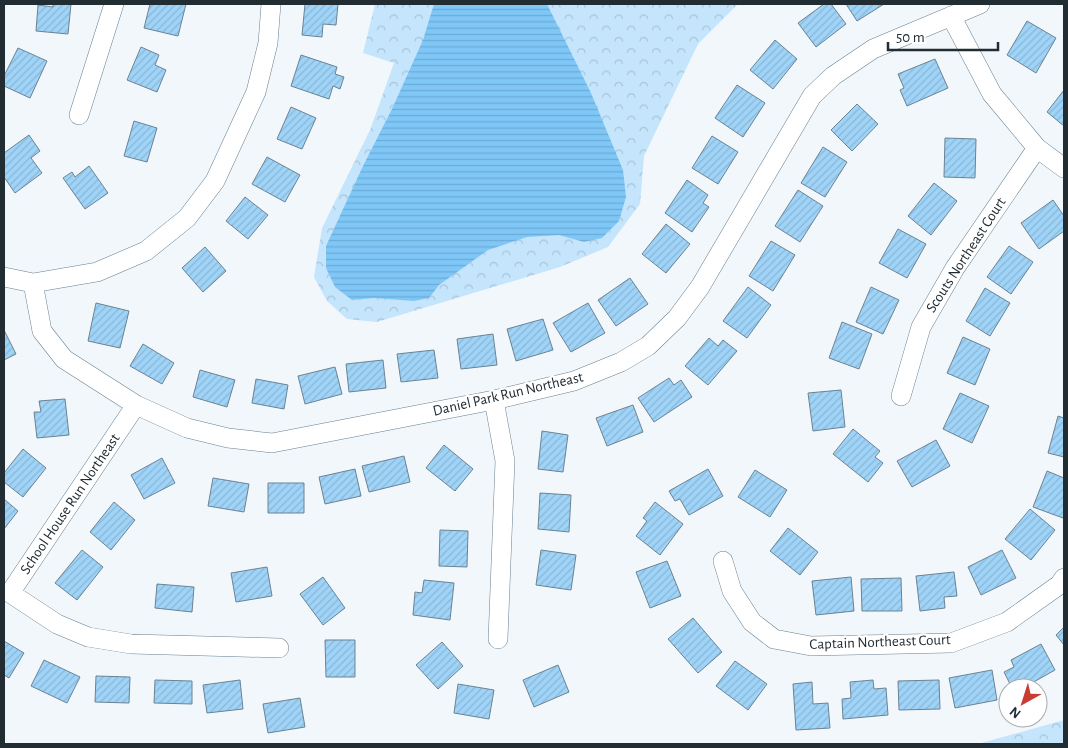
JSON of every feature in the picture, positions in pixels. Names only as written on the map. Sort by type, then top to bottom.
[{"type":"street","points":[[79,115],[114,4]]},
{"type":"street","points":[[4,277],[33,283],[97,272],[146,251],[187,218],[215,181],[256,92],[268,43],[271,4]]},
{"type":"street","name":"Daniel Park Run Northeast","points":[[33,283],[42,331],[64,359],[136,405],[187,428],[228,438],[272,443],[494,400],[574,381],[621,362],[648,346],[677,318],[700,287],[812,96],[833,76],[873,49],[980,4]]},
{"type":"street","points":[[951,16],[992,94],[1036,148],[1064,168]]},
{"type":"street","name":"Scouts Northeast Court","points":[[901,396],[921,327],[955,268],[1036,148]]},
{"type":"street","points":[[494,400],[506,461],[498,639]]},
{"type":"street","name":"School House Run Northeast","points":[[136,405],[10,593],[57,624],[88,638],[131,644],[279,648]]},
{"type":"street","name":"Captain Northeast Court","points":[[723,561],[732,591],[752,622],[774,639],[810,646],[951,643],[1007,622],[1059,586],[1064,578]]},
{"type":"green space","points":[[375,4],[738,4],[698,44],[644,156],[640,204],[608,247],[560,267],[377,322],[347,319],[327,301],[314,277],[322,228],[370,130],[394,63],[363,53]]},
{"type":"green space","points":[[1064,720],[1064,744],[978,744],[1035,728],[1048,728],[1048,724]]},
{"type":"water","points":[[434,4],[547,4],[591,93],[623,170],[626,197],[619,221],[602,238],[584,242],[559,235],[527,237],[488,250],[439,285],[429,298],[414,301],[374,298],[352,300],[335,287],[326,268],[326,246],[423,40]]},
{"type":"building","points":[[53,4],[71,4],[68,34],[36,31],[38,5],[53,7]]},
{"type":"building","points":[[150,4],[186,4],[178,36],[144,28]]},
{"type":"building","points":[[305,4],[338,4],[336,25],[323,24],[322,37],[302,35]]},
{"type":"building","points":[[824,4],[831,4],[846,24],[816,47],[798,23]]},
{"type":"building","points":[[846,4],[884,4],[857,21]]},
{"type":"building","points":[[1027,21],[1056,38],[1036,73],[1007,55]]},
{"type":"building","points":[[775,40],[797,59],[773,89],[750,70]]},
{"type":"building","points":[[141,47],[159,55],[155,65],[166,70],[157,92],[127,80]]},
{"type":"building","points":[[18,48],[47,61],[30,98],[4,86],[4,76]]},
{"type":"building","points":[[301,55],[337,67],[335,74],[344,77],[340,89],[333,86],[329,99],[291,86]]},
{"type":"building","points":[[935,59],[948,88],[907,106],[900,90],[904,88],[898,74]]},
{"type":"building","points":[[737,85],[765,103],[743,137],[715,118]]},
{"type":"building","points":[[1064,90],[1064,126],[1047,112]]},
{"type":"building","points":[[857,104],[878,124],[852,151],[831,130]]},
{"type":"building","points":[[291,107],[316,118],[302,149],[277,139]]},
{"type":"building","points":[[134,121],[157,128],[147,162],[124,156]]},
{"type":"building","points":[[29,135],[40,151],[31,158],[42,173],[15,193],[4,177],[4,153]]},
{"type":"building","points":[[712,136],[738,152],[718,184],[692,168]]},
{"type":"building","points":[[945,138],[976,139],[975,178],[944,177]]},
{"type":"building","points":[[823,147],[847,162],[825,197],[801,183]]},
{"type":"building","points":[[267,157],[300,175],[285,202],[252,184]]},
{"type":"building","points":[[89,166],[108,193],[85,209],[63,178],[72,172],[75,177]]},
{"type":"building","points":[[687,180],[708,195],[703,203],[709,207],[692,232],[665,213]]},
{"type":"building","points":[[934,183],[957,201],[931,235],[908,216]]},
{"type":"building","points":[[798,190],[823,206],[800,242],[775,226]]},
{"type":"building","points":[[245,197],[268,215],[248,239],[226,221]]},
{"type":"building","points":[[1053,200],[1064,216],[1064,231],[1039,249],[1021,223]]},
{"type":"building","points":[[666,224],[690,244],[666,273],[642,254]]},
{"type":"building","points":[[898,229],[926,244],[907,278],[879,263]]},
{"type":"building","points":[[771,241],[795,255],[773,291],[749,276]]},
{"type":"building","points":[[1009,246],[1033,262],[1011,294],[987,277]]},
{"type":"building","points":[[205,247],[226,271],[203,292],[182,268]]},
{"type":"building","points":[[630,278],[648,304],[616,326],[598,300]]},
{"type":"building","points":[[748,287],[771,305],[747,338],[723,321]]},
{"type":"building","points":[[871,287],[899,300],[883,334],[856,322]]},
{"type":"building","points":[[985,288],[1010,303],[990,336],[966,321]]},
{"type":"building","points":[[96,303],[129,311],[120,348],[88,341]]},
{"type":"building","points":[[588,303],[605,333],[571,352],[553,323]]},
{"type":"building","points":[[543,319],[553,350],[516,361],[507,329]]},
{"type":"building","points":[[842,322],[872,334],[859,369],[829,358]]},
{"type":"building","points":[[4,330],[16,354],[4,360]]},
{"type":"building","points":[[493,334],[497,365],[461,369],[457,339]]},
{"type":"building","points":[[963,337],[990,349],[975,385],[947,373]]},
{"type":"building","points":[[709,338],[718,346],[723,340],[737,351],[708,385],[685,366]]},
{"type":"building","points":[[143,344],[174,363],[162,384],[130,366]]},
{"type":"building","points":[[434,350],[438,378],[401,382],[397,354]]},
{"type":"building","points":[[383,360],[386,388],[349,392],[346,364]]},
{"type":"building","points":[[335,367],[342,394],[305,404],[298,376]]},
{"type":"building","points":[[200,370],[235,380],[227,407],[193,397]]},
{"type":"building","points":[[669,378],[674,385],[681,380],[692,397],[654,422],[638,398]]},
{"type":"building","points":[[256,379],[288,385],[284,409],[252,403]]},
{"type":"building","points":[[841,390],[845,427],[813,431],[808,393]]},
{"type":"building","points":[[960,393],[989,406],[972,443],[943,429]]},
{"type":"building","points":[[65,399],[69,435],[37,438],[34,412],[41,412],[39,401]]},
{"type":"building","points":[[633,405],[643,432],[607,446],[596,418]]},
{"type":"building","points":[[1058,416],[1064,418],[1064,457],[1048,453]]},
{"type":"building","points":[[853,429],[880,451],[875,457],[883,463],[868,482],[833,454]]},
{"type":"building","points":[[542,431],[568,435],[563,472],[538,469]]},
{"type":"building","points":[[936,440],[950,466],[912,487],[897,461]]},
{"type":"building","points":[[444,445],[473,469],[455,491],[426,468]]},
{"type":"building","points":[[23,449],[46,468],[23,497],[4,482],[4,473]]},
{"type":"building","points":[[404,456],[410,482],[369,492],[362,466]]},
{"type":"building","points":[[162,458],[175,483],[144,499],[131,475]]},
{"type":"building","points":[[355,469],[361,496],[325,504],[319,477]]},
{"type":"building","points":[[708,469],[723,496],[689,515],[680,499],[675,501],[669,491]]},
{"type":"building","points":[[755,470],[787,490],[770,517],[738,497]]},
{"type":"building","points":[[1047,471],[1064,478],[1063,518],[1033,507]]},
{"type":"building","points":[[213,478],[249,484],[244,512],[208,506]]},
{"type":"building","points":[[268,483],[304,483],[304,513],[268,513]]},
{"type":"building","points":[[540,493],[571,495],[569,532],[538,529]]},
{"type":"building","points":[[4,499],[18,511],[4,529]]},
{"type":"building","points":[[114,502],[135,520],[111,550],[90,532]]},
{"type":"building","points":[[655,502],[683,524],[660,555],[636,536],[647,521],[643,518]]},
{"type":"building","points":[[1030,509],[1055,530],[1031,560],[1005,539]]},
{"type":"building","points":[[788,528],[818,552],[800,575],[770,551]]},
{"type":"building","points":[[440,530],[468,531],[467,567],[439,566]]},
{"type":"building","points":[[82,550],[103,567],[77,600],[55,583]]},
{"type":"building","points":[[541,550],[576,555],[571,590],[536,585]]},
{"type":"building","points":[[1002,550],[1016,578],[981,595],[968,567]]},
{"type":"building","points":[[667,561],[681,596],[650,608],[636,572]]},
{"type":"building","points":[[267,567],[272,596],[236,602],[231,573]]},
{"type":"building","points":[[954,572],[957,596],[944,597],[945,608],[920,611],[916,576]]},
{"type":"building","points":[[323,577],[345,608],[323,625],[300,594]]},
{"type":"building","points":[[851,577],[854,611],[816,615],[812,581]]},
{"type":"building","points":[[901,578],[902,611],[862,611],[861,579]]},
{"type":"building","points":[[424,580],[454,583],[450,620],[413,615],[415,592],[422,593]]},
{"type":"building","points":[[157,584],[194,587],[192,612],[155,608]]},
{"type":"building","points":[[693,618],[722,652],[698,673],[668,639]]},
{"type":"building","points":[[1064,627],[1064,645],[1056,635]]},
{"type":"building","points":[[325,640],[355,640],[355,677],[326,677]]},
{"type":"building","points":[[4,641],[24,653],[9,678],[4,675]]},
{"type":"building","points":[[442,642],[463,666],[438,689],[416,665]]},
{"type":"building","points":[[1041,644],[1055,670],[1041,678],[1007,678],[1004,672],[1014,667],[1011,660]]},
{"type":"building","points":[[44,660],[80,677],[67,703],[31,686]]},
{"type":"building","points":[[735,661],[767,684],[748,710],[716,686]]},
{"type":"building","points":[[558,665],[569,692],[534,707],[523,680]]},
{"type":"building","points":[[992,670],[997,700],[955,708],[949,678]]},
{"type":"building","points":[[96,676],[130,677],[129,703],[95,702]]},
{"type":"building","points":[[155,680],[192,681],[192,704],[154,703]]},
{"type":"building","points":[[240,680],[243,709],[207,713],[203,685]]},
{"type":"building","points":[[873,680],[874,689],[886,688],[888,715],[843,719],[842,699],[851,698],[850,682]]},
{"type":"building","points":[[939,680],[940,709],[899,710],[898,681]]},
{"type":"building","points":[[812,682],[813,704],[828,703],[830,728],[796,730],[793,684]]},
{"type":"building","points":[[458,684],[494,690],[489,719],[454,713]]},
{"type":"building","points":[[300,698],[305,727],[268,733],[263,704]]}]
